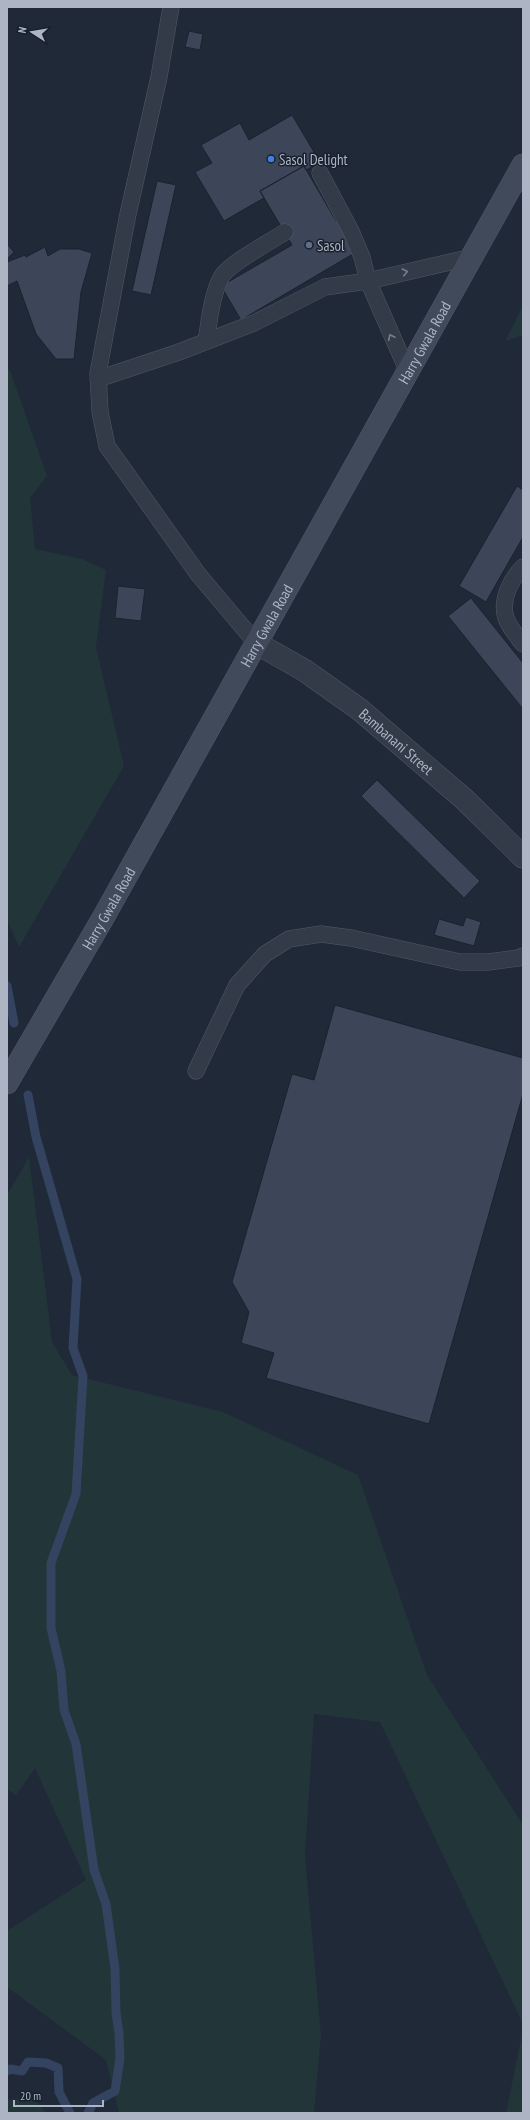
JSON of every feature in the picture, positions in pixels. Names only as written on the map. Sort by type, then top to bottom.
[{"type":"main road","name":"Harry Gwala Road","points":[[7,1083],[103,918],[523,165]]},
{"type":"street","name":"Bambanani Street","points":[[256,643],[304,670],[360,709],[464,799],[523,857]]},
{"type":"lane","points":[[171,7],[159,77],[128,214],[98,379],[100,412],[107,446],[198,574],[256,643]]},
{"type":"lane","points":[[320,173],[333,206],[352,231],[368,281],[408,372]]},
{"type":"lane","points":[[206,342],[216,291],[222,276],[232,266],[253,261],[285,232]]},
{"type":"lane","points":[[98,379],[206,342],[254,323],[278,304],[325,287],[368,281],[472,257]]},
{"type":"lane","points":[[523,567],[515,575],[505,599],[506,618],[523,644]]},
{"type":"lane","points":[[196,1071],[237,985],[265,954],[289,939],[321,934],[351,938],[460,962],[488,962],[523,956]]},
{"type":"green space","points":[[523,306],[523,335],[505,341]]},
{"type":"green space","points":[[7,367],[11,373],[47,476],[30,498],[35,549],[82,559],[106,570],[96,647],[124,766],[19,947],[7,920]]},
{"type":"green space","points":[[29,1157],[52,1342],[72,1375],[223,1412],[358,1475],[427,1675],[523,1825],[523,2024],[380,1722],[314,1714],[305,1856],[321,2035],[314,2113],[119,2113],[106,2060],[7,1987],[7,1931],[86,1880],[35,1768],[16,1795],[7,1789],[7,1195]]},
{"type":"green space","points":[[523,2030],[523,2113],[506,2113]]},
{"type":"green space","points":[[32,2098],[47,2113],[7,2113],[7,2100]]},
{"type":"building","points":[[189,31],[203,34],[200,50],[185,47]]},
{"type":"building","points":[[292,115],[320,162],[306,170],[304,166],[260,191],[264,198],[224,221],[195,172],[212,163],[201,145],[240,123],[249,140]]},
{"type":"building","points":[[304,166],[336,221],[340,220],[358,251],[241,320],[221,286],[292,245],[260,191]]},
{"type":"building","points":[[157,181],[176,185],[151,295],[132,291]]},
{"type":"building","points":[[7,244],[14,252],[7,259]]},
{"type":"building","points":[[45,247],[48,256],[60,249],[79,249],[92,253],[81,292],[74,359],[56,359],[36,334],[17,281],[7,286],[7,262],[25,255],[26,257]]},
{"type":"building","points":[[517,486],[523,490],[523,537],[486,602],[459,586]]},
{"type":"building","points":[[118,586],[145,589],[141,621],[115,618]]},
{"type":"building","points":[[471,598],[523,663],[523,709],[448,616]]},
{"type":"building","points":[[377,780],[480,881],[464,898],[361,796]]},
{"type":"building","points":[[466,917],[481,922],[474,946],[434,935],[439,919],[463,926]]},
{"type":"building","points":[[335,1005],[523,1058],[523,1094],[429,1424],[266,1378],[274,1353],[241,1343],[249,1312],[232,1282],[292,1074],[314,1080]]},
{"type":"waterway","points":[[7,986],[14,1023]]},
{"type":"waterway","points":[[28,1095],[36,1137],[77,1279],[73,1348],[83,1376],[76,1494],[51,1563],[51,1628],[61,1671],[64,1710],[76,1744],[94,1870],[106,1904],[115,1969],[116,2013],[119,2033],[120,2058],[115,2091],[93,2103],[88,2113]]},
{"type":"waterway","points":[[7,2071],[10,2069],[22,2071],[28,2062],[46,2063],[58,2068],[59,2092],[70,2113]]},
{"type":"place","name":"Sasol Delight","points":[[271,159]]},
{"type":"place","name":"Sasol","points":[[309,245]]}]
